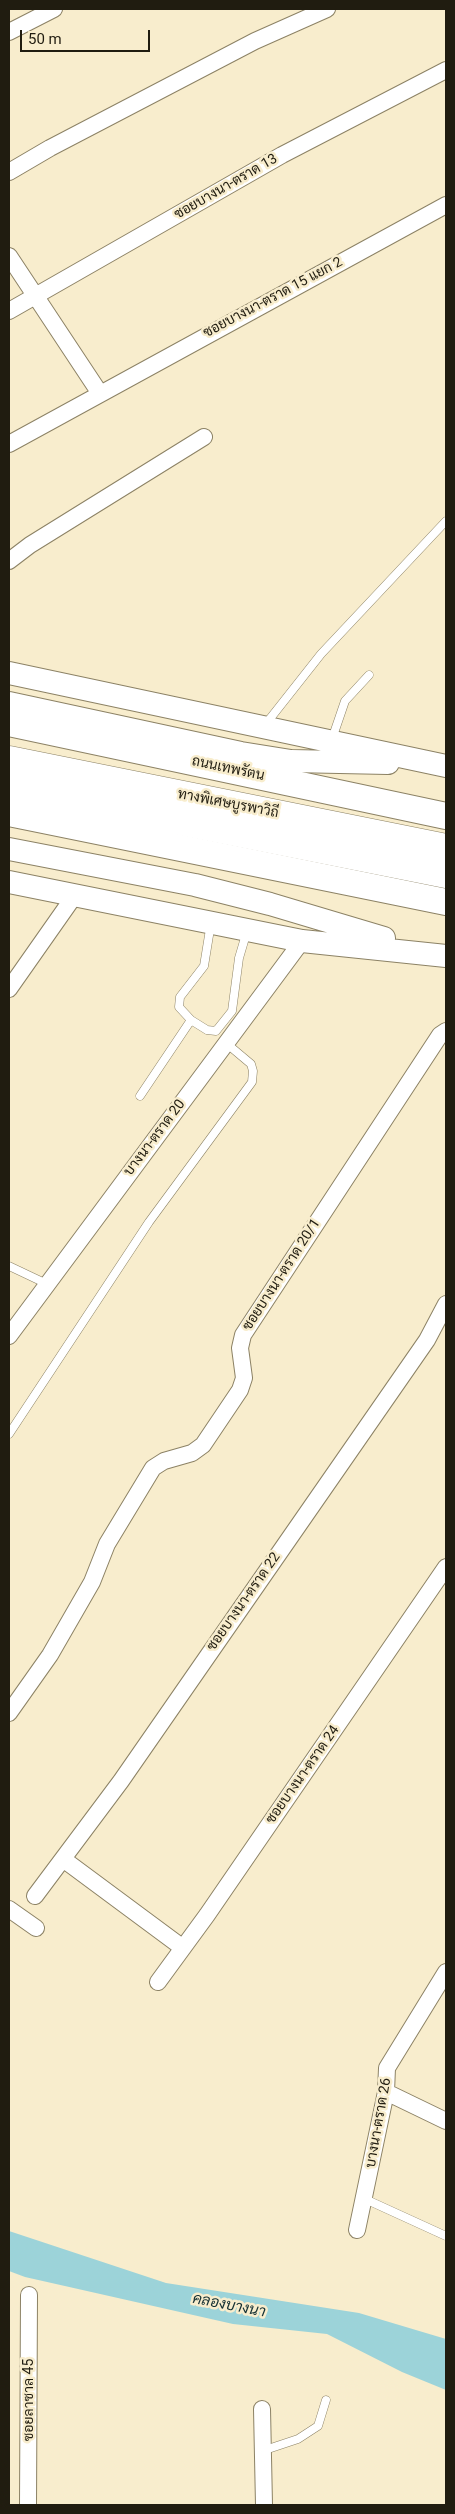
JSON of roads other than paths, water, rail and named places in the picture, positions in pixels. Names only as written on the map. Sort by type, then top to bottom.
[{"type":"highway","name":"ถนนเทพรัตน","points":[[9,723],[446,816]]},
{"type":"highway","name":"ทางพิเศษบูรพาวิถี","points":[[9,760],[446,848]]},
{"type":"highway","name":"ทางพิเศษบูรพาวิถี","points":[[9,787],[446,874]]},
{"type":"highway","points":[[9,813],[446,902]]},
{"type":"main road","points":[[9,673],[444,765]]},
{"type":"main road","points":[[9,703],[241,753],[291,761],[444,765]]},
{"type":"main road","points":[[9,849],[194,885],[270,904],[438,954]]},
{"type":"main road","points":[[9,882],[211,921],[302,941],[438,954]]},
{"type":"street","points":[[9,32],[54,9]]},
{"type":"street","points":[[9,172],[50,148],[255,41],[327,9]]},
{"type":"street","name":"ซอยบางนา-ตราด 13","points":[[9,311],[282,155],[446,70]]},
{"type":"street","name":"ซอยบางนา-ตราด 15 แยก 2","points":[[9,444],[99,392],[446,204]]},
{"type":"street","points":[[9,256],[99,392]]},
{"type":"street","points":[[9,561],[30,545],[204,438]]},
{"type":"street","points":[[9,989],[75,896]]},
{"type":"street","name":"บางนา-ตราด 20","points":[[9,1336],[302,941]]},
{"type":"street","name":"ซอยบางนา-ตราด 20/1","points":[[9,1713],[50,1655],[92,1582],[107,1544],[153,1468],[164,1461],[192,1453],[203,1445],[240,1390],[244,1378],[240,1348],[243,1335],[440,1035],[446,1031]]},
{"type":"street","name":"ซอยบางนา-ตราด 22","points":[[35,1896],[121,1781],[421,1348],[446,1304]]},
{"type":"street","name":"ซอยบางนา-ตราด 24","points":[[158,1982],[446,1567]]},
{"type":"street","points":[[63,1859],[183,1948]]},
{"type":"street","points":[[9,1909],[36,1928]]},
{"type":"street","name":"บางนา-ตราด 26","points":[[357,2230],[365,2200],[386,2092],[387,2068],[446,1972]]},
{"type":"street","points":[[386,2092],[446,2121]]},
{"type":"street","name":"ซอยลาซาล 45","points":[[28,2505],[29,2295]]},
{"type":"street","points":[[262,2409],[264,2505]]},
{"type":"lane","points":[[264,726],[321,654],[446,521]]},
{"type":"lane","points":[[332,741],[345,701],[368,675]]},
{"type":"lane","points":[[211,921],[204,966],[180,997],[179,1006],[190,1020],[207,1030],[216,1031],[232,1011],[238,958],[248,929]]},
{"type":"lane","points":[[140,1096],[190,1020]]},
{"type":"lane","points":[[9,1434],[148,1222],[252,1082],[253,1071],[251,1064],[226,1043]]},
{"type":"lane","points":[[9,1266],[47,1284]]},
{"type":"lane","points":[[365,2200],[446,2236]]},
{"type":"lane","points":[[262,2451],[298,2439],[318,2426],[326,2400]]},
{"type":"water","name":"คลองบางนา","points":[[9,2231],[166,2283],[359,2313],[446,2339],[446,2390],[402,2372],[327,2334],[233,2324],[25,2277],[9,2271]]}]
